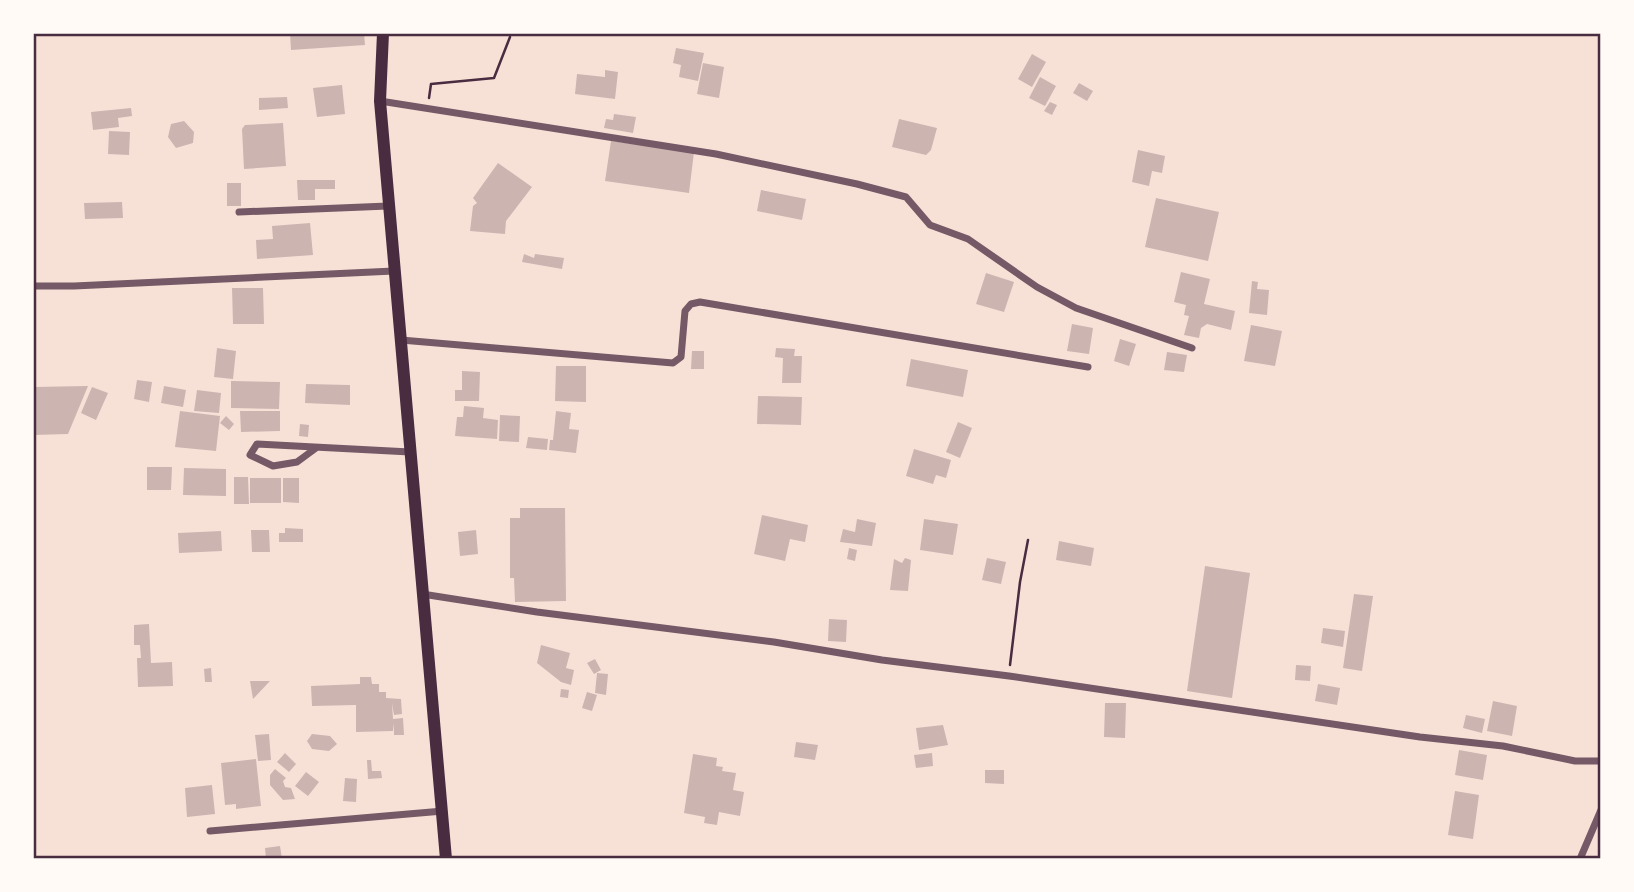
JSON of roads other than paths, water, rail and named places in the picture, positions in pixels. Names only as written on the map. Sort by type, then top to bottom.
[{"type":"main road","points":[[383,33],[380,101],[388,206],[446,859]]},
{"type":"street","points":[[380,101],[716,155],[857,184],[906,197],[930,225],[968,239],[1037,287],[1076,308],[1192,348]]},
{"type":"street","points":[[239,212],[388,206]]},
{"type":"street","points":[[33,286],[394,271]]},
{"type":"street","points":[[400,340],[673,363],[681,357],[685,311],[691,304],[701,302],[1088,367]]},
{"type":"street","points":[[316,448],[297,461],[273,466],[250,455],[257,444],[410,452]]},
{"type":"street","points":[[422,594],[537,612],[761,640],[882,660],[1009,676],[1420,737],[1503,746],[1575,761],[1601,761]]},
{"type":"street","points":[[1580,859],[1601,810]]},
{"type":"street","points":[[210,831],[443,811]]}]
